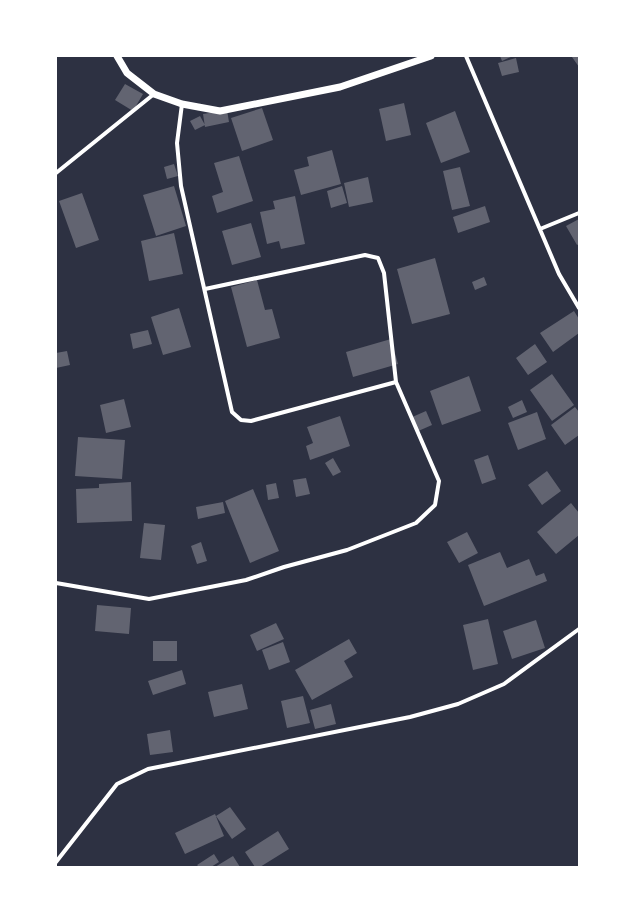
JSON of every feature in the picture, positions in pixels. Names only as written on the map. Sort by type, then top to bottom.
[{"type":"street","points":[[118,56],[127,73],[154,94],[182,104],[220,112],[340,87],[431,56]]},
{"type":"street","points":[[466,56],[559,274],[579,308]]},
{"type":"street","points":[[56,173],[154,94]]},
{"type":"street","points":[[182,104],[177,143],[181,186],[232,412],[241,420],[251,421],[396,382]]},
{"type":"street","points":[[540,229],[579,213]]},
{"type":"street","points":[[56,583],[149,599],[246,580],[284,567],[347,550],[416,523],[435,505],[439,481],[396,382],[384,273],[378,258],[365,255],[205,289]]},
{"type":"street","points":[[56,862],[117,784],[148,768],[410,717],[458,704],[504,684],[579,629]]},
{"type":"building","points":[[500,56],[513,56],[502,61]]},
{"type":"building","points":[[579,56],[579,67],[572,57]]},
{"type":"building","points":[[516,58],[519,72],[502,76],[498,63]]},
{"type":"building","points":[[125,84],[143,94],[133,111],[115,100]]},
{"type":"building","points":[[404,103],[411,135],[386,141],[379,109]]},
{"type":"building","points":[[262,108],[273,140],[242,151],[231,118]]},
{"type":"building","points":[[227,110],[229,122],[205,127],[203,114]]},
{"type":"building","points":[[455,111],[470,152],[441,163],[426,123]]},
{"type":"building","points":[[200,116],[205,125],[195,130],[190,121]]},
{"type":"building","points":[[332,150],[341,184],[301,195],[294,170],[309,166],[307,157]]},
{"type":"building","points":[[239,156],[253,201],[217,213],[212,196],[223,192],[214,163]]},
{"type":"building","points":[[174,164],[178,176],[167,179],[164,167]]},
{"type":"building","points":[[460,167],[470,206],[452,210],[443,171]]},
{"type":"building","points":[[368,177],[373,202],[349,207],[344,183]]},
{"type":"building","points":[[174,186],[186,226],[156,236],[143,195]]},
{"type":"building","points":[[342,186],[347,203],[331,208],[327,191]]},
{"type":"building","points":[[82,193],[99,240],[76,248],[59,201]]},
{"type":"building","points":[[295,196],[305,244],[281,249],[279,241],[267,244],[260,212],[275,209],[273,201]]},
{"type":"building","points":[[485,206],[490,222],[458,233],[453,217]]},
{"type":"building","points":[[579,219],[579,244],[577,245],[566,226]]},
{"type":"building","points":[[251,223],[261,257],[232,265],[222,231]]},
{"type":"building","points":[[174,233],[183,274],[149,281],[141,241]]},
{"type":"building","points":[[435,258],[450,314],[412,324],[397,269]]},
{"type":"building","points":[[484,277],[487,285],[475,290],[472,282]]},
{"type":"building","points":[[257,280],[265,310],[272,309],[280,338],[247,347],[231,287]]},
{"type":"building","points":[[179,308],[191,347],[163,355],[151,317]]},
{"type":"building","points":[[574,311],[579,319],[579,333],[553,352],[540,333]]},
{"type":"building","points":[[148,330],[152,344],[133,349],[130,334]]},
{"type":"building","points":[[391,339],[398,364],[353,377],[346,352]]},
{"type":"building","points":[[535,344],[547,362],[528,375],[516,358]]},
{"type":"building","points":[[67,351],[70,365],[56,368],[56,353]]},
{"type":"building","points":[[552,374],[574,405],[552,421],[530,390]]},
{"type":"building","points":[[469,376],[481,411],[442,425],[430,391]]},
{"type":"building","points":[[124,399],[131,427],[106,433],[100,405]]},
{"type":"building","points":[[522,400],[527,412],[513,418],[508,407]]},
{"type":"building","points":[[575,407],[579,412],[579,435],[565,445],[551,425]]},
{"type":"building","points":[[426,411],[432,425],[416,432],[410,418]]},
{"type":"building","points":[[537,412],[546,439],[518,450],[508,423]]},
{"type":"building","points":[[340,416],[350,446],[310,460],[306,446],[313,443],[307,427]]},
{"type":"building","points":[[78,437],[125,440],[122,479],[75,476]]},
{"type":"building","points":[[488,455],[496,479],[482,484],[474,460]]},
{"type":"building","points":[[333,458],[341,472],[333,476],[325,463]]},
{"type":"building","points":[[547,471],[561,491],[542,505],[528,485]]},
{"type":"building","points":[[306,478],[310,494],[296,497],[293,480]]},
{"type":"building","points":[[131,482],[132,521],[77,523],[76,489],[99,488],[99,484]]},
{"type":"building","points":[[276,483],[279,498],[268,500],[266,485]]},
{"type":"building","points":[[253,489],[279,551],[250,563],[225,501]]},
{"type":"building","points":[[223,502],[225,513],[198,519],[196,507]]},
{"type":"building","points":[[571,503],[579,513],[579,535],[556,554],[537,532]]},
{"type":"building","points":[[144,523],[165,525],[161,560],[140,558]]},
{"type":"building","points":[[467,532],[478,553],[459,563],[447,542]]},
{"type":"building","points":[[201,542],[207,561],[197,564],[191,546]]},
{"type":"building","points":[[500,552],[507,568],[529,559],[536,576],[544,573],[547,581],[484,606],[468,565]]},
{"type":"building","points":[[97,605],[131,608],[129,634],[95,631]]},
{"type":"building","points":[[488,619],[498,664],[473,670],[463,625]]},
{"type":"building","points":[[536,620],[545,648],[512,659],[503,631]]},
{"type":"building","points":[[276,623],[284,639],[257,651],[250,635]]},
{"type":"building","points":[[349,639],[357,653],[344,661],[353,677],[312,700],[295,670]]},
{"type":"building","points":[[153,641],[177,641],[177,661],[153,661]]},
{"type":"building","points":[[283,642],[290,662],[269,670],[262,650]]},
{"type":"building","points":[[182,670],[186,684],[153,695],[148,681]]},
{"type":"building","points":[[242,684],[248,709],[214,717],[208,692]]},
{"type":"building","points":[[303,696],[310,723],[287,728],[281,701]]},
{"type":"building","points":[[331,704],[336,724],[315,729],[310,710]]},
{"type":"building","points":[[170,730],[173,752],[150,755],[147,734]]},
{"type":"building","points":[[230,807],[246,829],[232,839],[216,816]]},
{"type":"building","points":[[215,814],[224,836],[185,854],[175,833]]},
{"type":"building","points":[[278,831],[289,849],[260,867],[255,867],[245,852]]},
{"type":"building","points":[[214,854],[219,862],[211,867],[199,867],[197,865]]},
{"type":"building","points":[[233,856],[240,867],[215,867]]}]
